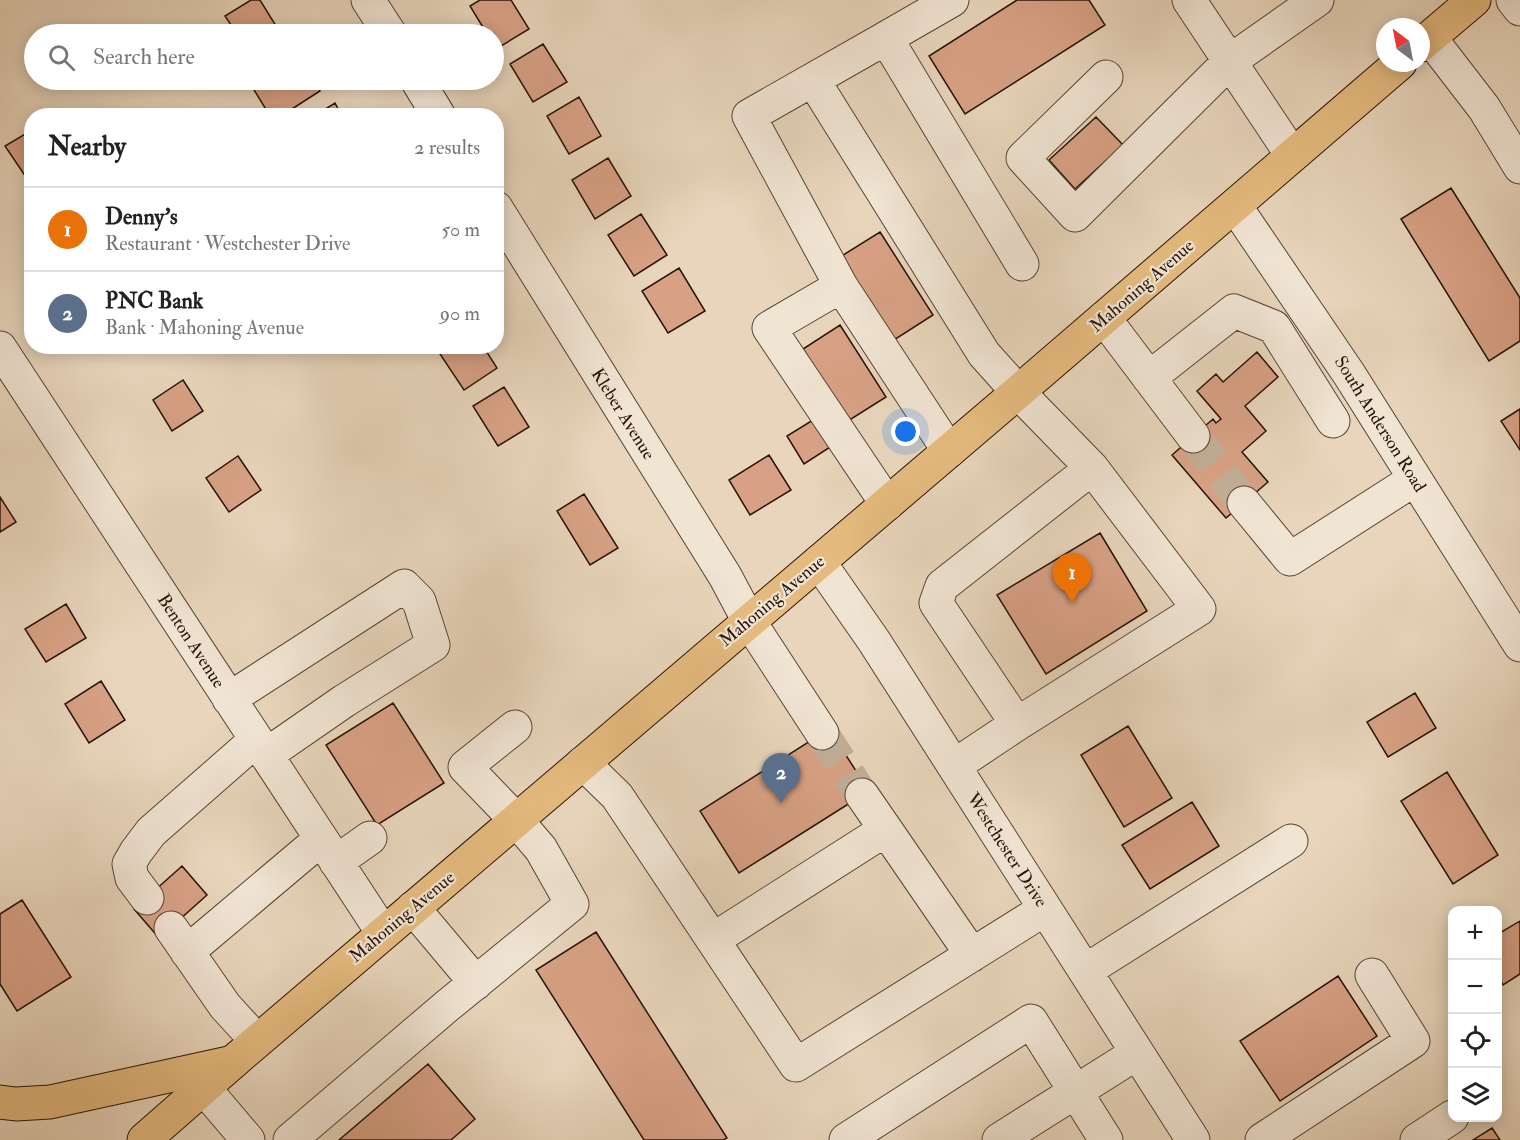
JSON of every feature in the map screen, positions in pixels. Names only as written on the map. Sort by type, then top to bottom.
[{"type":"main road","points":[[1430,36],[1462,4]]},
{"type":"main road","name":"Mahoning Avenue","points":[[144,1140],[232,1062],[1389,72]]},
{"type":"main road","points":[[0,1102],[16,1104],[50,1102],[232,1062]]},
{"type":"street","points":[[368,0],[384,24]]},
{"type":"street","points":[[1189,0],[1292,155]]},
{"type":"street","points":[[1106,77],[1023,159],[1075,215],[1230,61],[1317,0]]},
{"type":"street","points":[[1513,0],[1520,9]]},
{"type":"street","points":[[938,3],[886,38],[749,116],[841,286],[949,451]]},
{"type":"street","points":[[886,38],[1022,264]]},
{"type":"street","points":[[1430,47],[1484,108],[1520,167]]},
{"type":"street","points":[[813,80],[984,354],[1092,468],[1199,609],[954,766]]},
{"type":"street","points":[[423,90],[435,108]]},
{"type":"street","name":"South Anderson Road","points":[[1235,206],[1349,374],[1520,645]]},
{"type":"street","name":"Kleber Avenue","points":[[504,221],[725,576],[749,621],[822,733]]},
{"type":"street","points":[[841,286],[769,328],[887,504]]},
{"type":"street","points":[[1274,327],[1302,304]]},
{"type":"street","points":[[1149,378],[1234,311],[1274,327],[1333,421]]},
{"type":"street","points":[[1104,318],[1193,436]]},
{"type":"street","name":"Benton Avenue","points":[[0,348],[383,933]]},
{"type":"street","points":[[1017,724],[936,603],[942,586],[1092,468]]},
{"type":"street","points":[[1244,503],[1290,559],[1415,479]]},
{"type":"street","name":"Westchester Drive","points":[[819,562],[874,641],[1193,1140]]},
{"type":"street","points":[[147,898],[132,878],[129,864],[151,832],[261,748],[344,701],[433,645],[419,601],[404,586],[229,699]]},
{"type":"street","points":[[290,1140],[572,904],[541,849],[465,767],[515,727]]},
{"type":"street","points":[[583,763],[617,796],[796,1065],[1045,909]]},
{"type":"street","points":[[862,795],[972,955]]},
{"type":"street","points":[[714,939],[885,830]]},
{"type":"street","points":[[257,1041],[225,1006],[179,940],[328,850],[370,838]]},
{"type":"street","points":[[1085,971],[1291,841]]},
{"type":"street","points":[[413,908],[476,983]]},
{"type":"street","points":[[1262,1140],[1413,1041],[1372,975]]},
{"type":"street","points":[[846,1140],[1031,1021],[1106,1140]]},
{"type":"street","points":[[999,1140],[1137,1053]]},
{"type":"street","points":[[203,1088],[248,1140]]},
{"type":"street","points":[[1417,1140],[1448,1120]]},
{"type":"building","points":[[251,0],[260,0],[275,24],[230,24],[225,16]]},
{"type":"building","points":[[480,0],[511,0],[529,29],[504,44],[504,24],[481,24],[470,6]]},
{"type":"building","points":[[1017,0],[1089,0],[1105,25],[965,114],[929,56]]},
{"type":"building","points":[[543,44],[567,82],[533,102],[510,64]]},
{"type":"building","points":[[254,90],[320,91],[293,108],[265,108]]},
{"type":"building","points":[[579,97],[601,136],[569,154],[547,116]]},
{"type":"building","points":[[335,103],[338,108],[327,108]]},
{"type":"building","points":[[1096,117],[1123,145],[1075,189],[1049,160]]},
{"type":"building","points":[[24,135],[24,174],[5,146]]},
{"type":"building","points":[[608,158],[631,196],[595,219],[572,180]]},
{"type":"building","points":[[1451,188],[1520,298],[1520,341],[1489,361],[1401,219]]},
{"type":"building","points":[[641,214],[667,255],[634,276],[608,235]]},
{"type":"building","points":[[880,232],[933,315],[894,340],[840,257]]},
{"type":"building","points":[[679,268],[705,311],[668,333],[642,291]]},
{"type":"building","points":[[840,325],[886,397],[848,421],[803,349]]},
{"type":"building","points":[[1257,352],[1278,377],[1245,406],[1266,431],[1242,452],[1268,482],[1226,518],[1172,455],[1213,419],[1216,423],[1221,419],[1197,391],[1216,374],[1223,382]]},
{"type":"building","points":[[440,354],[488,354],[497,368],[464,390]]},
{"type":"building","points":[[183,380],[203,411],[172,431],[153,400]]},
{"type":"building","points":[[504,387],[529,427],[498,446],[473,406]]},
{"type":"building","points":[[1520,409],[1520,450],[1501,421]]},
{"type":"building","points":[[821,415],[838,442],[804,464],[787,436]]},
{"type":"building","points":[[769,455],[791,490],[750,515],[729,480]]},
{"type":"building","points":[[238,456],[261,490],[229,512],[206,478]]},
{"type":"building","points":[[584,494],[618,548],[590,565],[557,511]]},
{"type":"building","points":[[0,497],[16,522],[0,532]]},
{"type":"building","points":[[1100,533],[1147,611],[1046,674],[997,595]]},
{"type":"building","points":[[66,604],[86,638],[46,662],[25,629]]},
{"type":"building","points":[[101,681],[125,720],[89,743],[65,704]]},
{"type":"building","points":[[1415,693],[1436,728],[1388,757],[1367,722]]},
{"type":"building","points":[[393,703],[444,783],[377,825],[326,745]]},
{"type":"building","points":[[1128,726],[1172,798],[1124,827],[1081,755]]},
{"type":"building","points":[[829,729],[869,791],[739,873],[700,811]]},
{"type":"building","points":[[1447,772],[1498,855],[1453,884],[1401,801]]},
{"type":"building","points":[[1192,802],[1219,846],[1150,889],[1122,845]]},
{"type":"building","points":[[182,866],[207,895],[159,938],[134,909]]},
{"type":"building","points":[[22,900],[71,977],[17,1011],[0,984],[0,914]]},
{"type":"building","points":[[1520,921],[1520,974],[1503,985],[1502,983],[1502,932]]},
{"type":"building","points":[[596,932],[727,1138],[723,1140],[644,1140],[536,970]]},
{"type":"building","points":[[1338,976],[1377,1036],[1280,1101],[1240,1041]]},
{"type":"building","points":[[428,1064],[475,1119],[451,1140],[339,1140]]},
{"type":"building","points":[[1492,1128],[1500,1140],[1473,1140]]},
{"type":"tunnel","points":[[1193,436],[1244,503]]},
{"type":"tunnel","points":[[822,733],[862,795]]},
{"type":"place","name":"Denny's","points":[[1072,603]]},
{"type":"place","name":"PNC Bank","points":[[781,803]]}]
